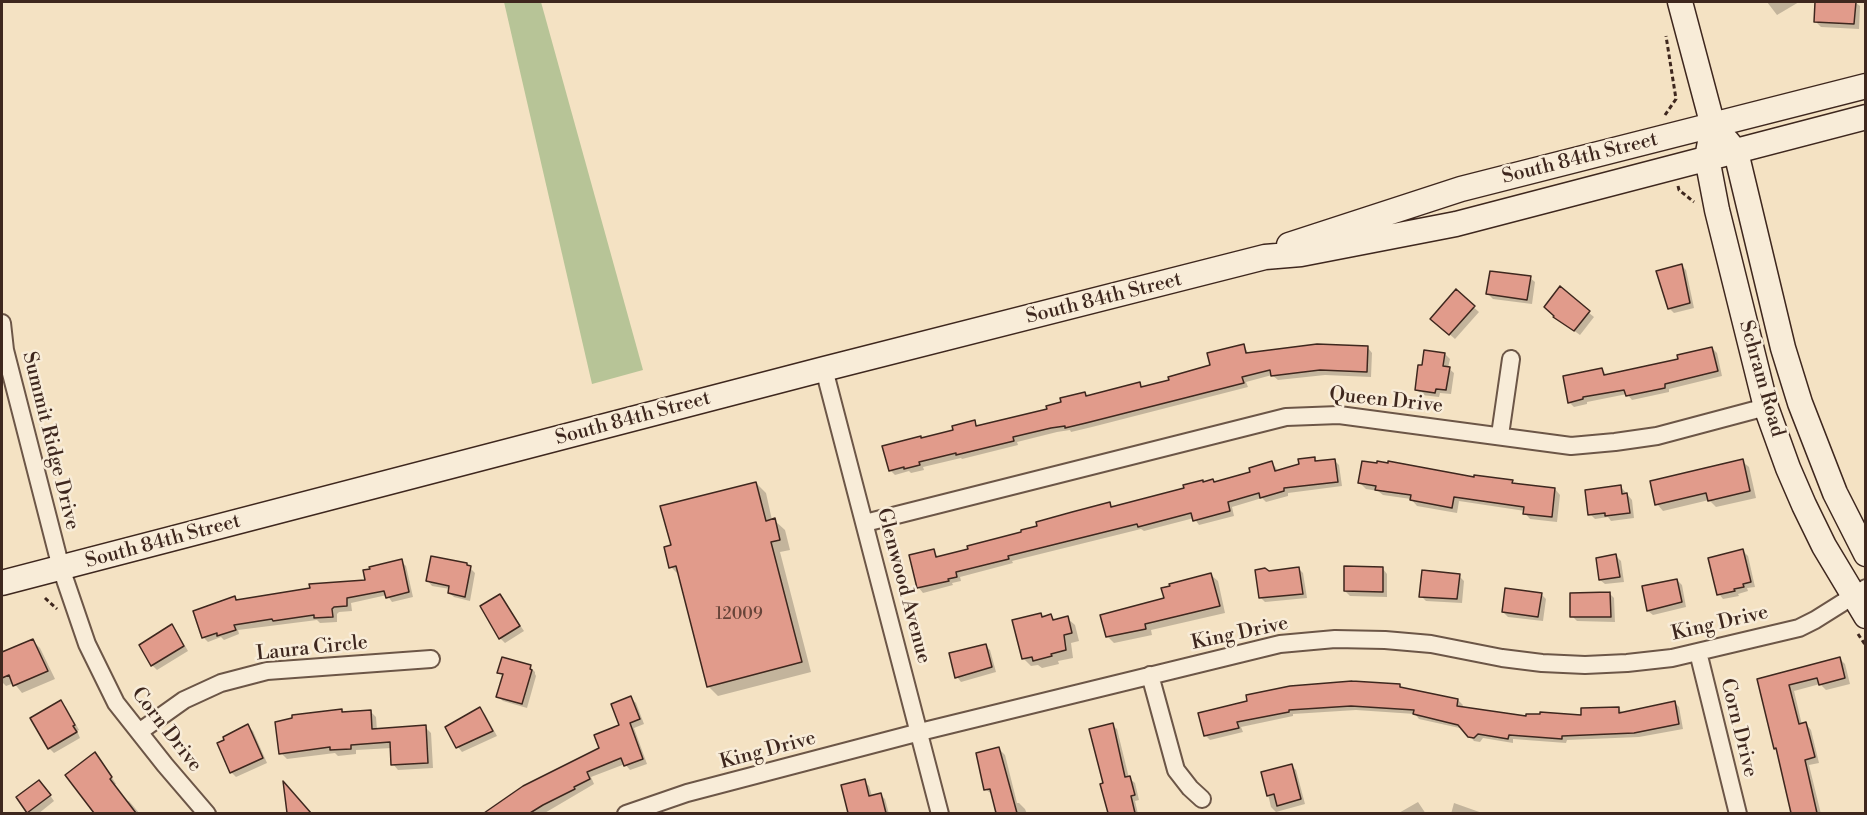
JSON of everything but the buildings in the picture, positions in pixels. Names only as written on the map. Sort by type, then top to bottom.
[{"type":"street","name":"Schram Road","points":[[1680,2],[1713,126],[1707,158],[1717,210],[1766,407],[1788,468],[1824,546],[1861,600]]},
{"type":"street","name":"South 84th Street","points":[[1266,257],[1294,242],[1461,189],[1866,86]]},
{"type":"street","name":"South 84th Street","points":[[2,583],[824,369],[1266,257],[1301,254],[1456,224],[1866,117]]},
{"type":"street","name":"Schram Road","points":[[1713,126],[1736,152],[1783,348],[1800,403],[1835,493],[1866,554]]},
{"type":"street","name":"Summit Ridge Drive","points":[[2,323],[5,350],[61,568]]},
{"type":"street","points":[[1500,435],[1511,359]]},
{"type":"street","name":"Glenwood Avenue","points":[[824,369],[940,813]]},
{"type":"street","name":"Queen Drive","points":[[865,523],[1286,417],[1339,415],[1571,446],[1657,436],[1766,407]]},
{"type":"street","name":"Corn Drive","points":[[61,568],[92,654],[116,703],[207,813]]},
{"type":"street","name":"King Drive","points":[[626,813],[687,794],[920,732],[1280,644],[1335,639],[1407,641],[1452,647],[1502,658],[1564,665],[1627,663],[1698,652],[1799,628],[1861,600]]},
{"type":"street","name":"Corn Drive","points":[[1698,652],[1738,813]]},
{"type":"street","name":"Laura Circle","points":[[139,732],[184,700],[221,683],[267,671],[431,659]]},
{"type":"street","points":[[1150,675],[1176,770],[1202,799]]},
{"type":"path","points":[[1664,139],[1660,122],[1676,99],[1666,34]]},
{"type":"path","points":[[1674,167],[1679,190],[1696,204]]},
{"type":"green space","points":[[504,2],[541,2],[643,370],[592,384]]}]
